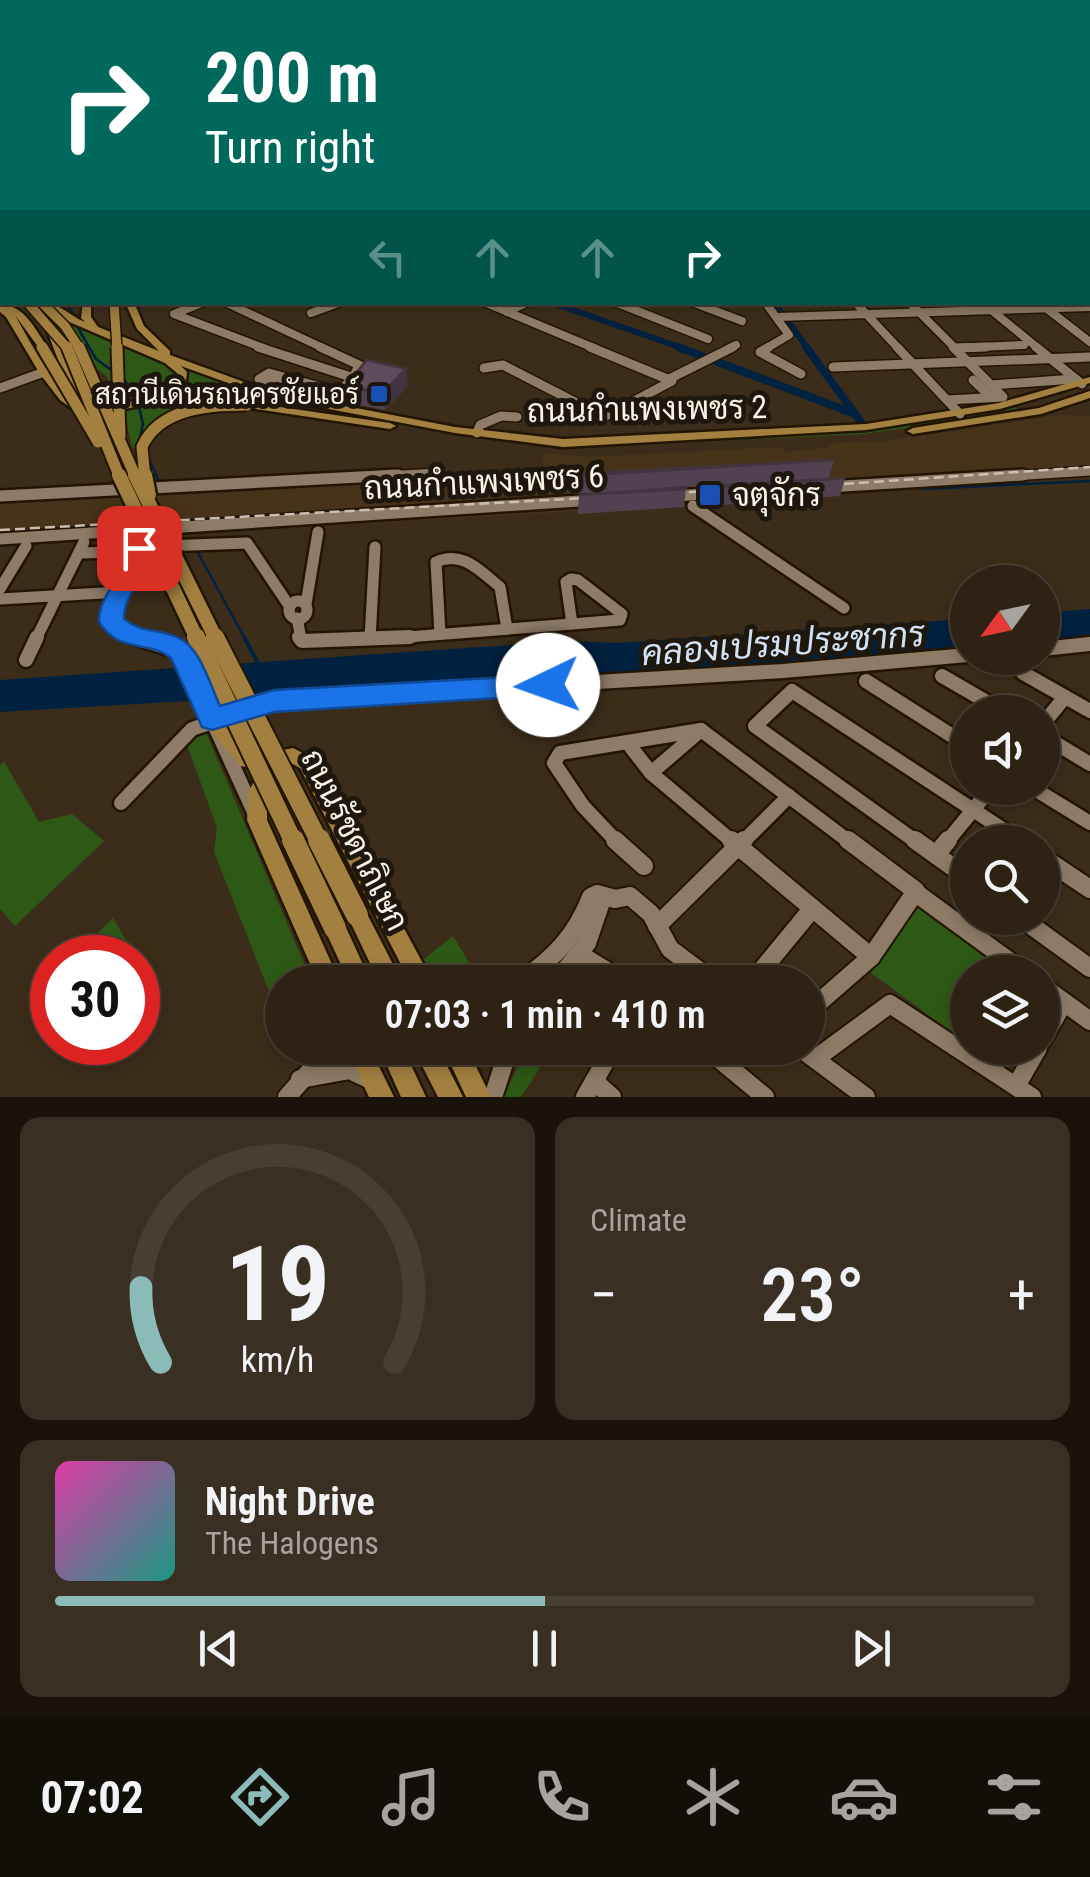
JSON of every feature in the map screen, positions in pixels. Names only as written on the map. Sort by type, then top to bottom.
[{"type":"main road","name":"ถนนรัชดาภิเษก","points":[[30,305],[66,344],[115,467],[352,965]]},
{"type":"main road","points":[[21,315],[30,305]]},
{"type":"main road","name":"ถนนรัชดาภิเษก","points":[[48,305],[79,346],[153,516],[382,965]]},
{"type":"main road","name":"ถนนกำแพงเพชร 2","points":[[49,305],[99,330],[224,379],[308,402],[534,441],[612,443],[814,432],[960,414],[1084,384]]},
{"type":"main road","points":[[87,305],[86,318],[99,330]]},
{"type":"main road","points":[[114,305],[122,410],[119,442]]},
{"type":"main road","points":[[118,354],[126,305]]},
{"type":"main road","points":[[128,305],[140,326],[174,358]]},
{"type":"main road","points":[[0,306],[10,315],[64,398],[78,408],[102,410],[130,404]]},
{"type":"main road","points":[[0,306],[21,315],[115,467]]},
{"type":"main road","points":[[49,323],[84,399],[99,405],[130,404]]},
{"type":"main road","points":[[148,401],[174,389],[182,377],[178,368],[150,351]]},
{"type":"main road","name":"ถนนกำแพงเพชร 2","points":[[130,404],[245,396],[509,445],[601,449],[866,436],[1040,411],[1084,384]]},
{"type":"main road","points":[[1024,401],[1040,411]]},
{"type":"main road","points":[[153,516],[141,451],[149,433],[171,418],[198,408],[247,405],[396,426]]},
{"type":"main road","points":[[212,718],[246,761],[300,756],[413,965]]},
{"type":"main road","points":[[314,782],[296,761],[275,766],[260,783],[257,820],[321,965]]},
{"type":"main road","points":[[366,1065],[378,1090]]},
{"type":"main road","points":[[399,1065],[414,1097]]},
{"type":"main road","points":[[434,1065],[450,1097]]},
{"type":"main road","points":[[463,1065],[479,1097]]},
{"type":"street","points":[[196,305],[174,314],[220,334],[354,378]]},
{"type":"street","points":[[230,305],[354,362],[360,369],[341,390],[308,402]]},
{"type":"street","points":[[311,313],[333,305]]},
{"type":"street","points":[[491,305],[670,379],[736,345]]},
{"type":"street","points":[[507,312],[522,305]]},
{"type":"street","points":[[623,305],[708,339]]},
{"type":"street","points":[[700,305],[742,321]]},
{"type":"street","points":[[768,305],[789,334],[760,352],[801,374]]},
{"type":"street","points":[[858,305],[960,414]]},
{"type":"street","points":[[912,305],[1002,397],[947,400]]},
{"type":"street","points":[[986,305],[1084,384]]},
{"type":"street","points":[[1043,306],[1088,339]]},
{"type":"street","points":[[776,317],[1090,306]]},
{"type":"street","points":[[955,348],[986,343],[1024,345]]},
{"type":"street","points":[[986,343],[1003,360]]},
{"type":"street","points":[[833,366],[1090,357]]},
{"type":"street","points":[[484,368],[503,366],[604,418],[670,384],[670,379]]},
{"type":"street","points":[[0,388],[44,372]]},
{"type":"street","points":[[973,380],[991,398]]},
{"type":"street","points":[[309,384],[341,390]]},
{"type":"street","points":[[991,385],[1084,384]]},
{"type":"street","points":[[341,390],[341,408]]},
{"type":"street","points":[[477,434],[480,425],[491,419],[517,416]]},
{"type":"street","points":[[818,488],[1090,471]]},
{"type":"street","name":"ถนนกำแพงเพชร 6","points":[[0,496],[438,474]]},
{"type":"street","points":[[660,496],[732,492]]},
{"type":"street","name":"ถนนกำแพงเพชร 6","points":[[0,539],[605,500]]},
{"type":"street","points":[[693,506],[844,608]]},
{"type":"street","points":[[250,521],[246,543],[293,613],[302,641],[370,640],[440,634],[508,629],[572,624],[620,620],[622,614],[578,580],[571,579],[566,582],[572,624]]},
{"type":"street","points":[[120,530],[139,548],[140,561],[110,612],[114,626],[128,637],[172,645],[186,661],[257,820]]},
{"type":"street","points":[[293,613],[306,604],[318,532]]},
{"type":"street","points":[[139,548],[246,543]]},
{"type":"street","points":[[0,589],[26,546]]},
{"type":"street","points":[[370,640],[375,547]]},
{"type":"street","points":[[26,660],[82,548],[114,552]]},
{"type":"street","points":[[440,634],[436,562],[450,556],[461,556],[500,587],[508,629]]},
{"type":"street","points":[[0,599],[120,592]]},
{"type":"street","points":[[1060,646],[1090,644]]},
{"type":"street","points":[[121,803],[186,734],[212,718],[274,701],[783,671],[950,657]]},
{"type":"street","points":[[1027,675],[1090,710]]},
{"type":"street","points":[[942,676],[975,695]]},
{"type":"street","points":[[866,680],[950,734]]},
{"type":"street","points":[[950,864],[756,726],[792,690],[996,825]]},
{"type":"street","points":[[1060,702],[1065,696]]},
{"type":"street","points":[[652,773],[701,730]]},
{"type":"street","points":[[644,866],[598,826],[570,794],[554,763],[560,753],[701,730],[1000,955]]},
{"type":"street","points":[[628,742],[652,773],[871,958]]},
{"type":"street","points":[[1060,746],[1090,764]]},
{"type":"street","points":[[657,926],[789,796]]},
{"type":"street","points":[[936,854],[975,805]]},
{"type":"street","points":[[1060,805],[1090,823]]},
{"type":"street","points":[[1060,868],[1090,889]]},
{"type":"street","points":[[825,997],[871,958],[916,894]]},
{"type":"street","points":[[573,965],[598,924],[603,896]]},
{"type":"street","points":[[544,965],[560,954],[581,928],[591,897],[630,896],[651,914],[670,949],[691,965]]},
{"type":"street","points":[[766,965],[812,909]]},
{"type":"street","points":[[1044,935],[1090,968]]},
{"type":"street","points":[[582,956],[597,965]]},
{"type":"street","points":[[1060,999],[1090,1022]]},
{"type":"street","points":[[1060,1009],[1064,1002]]},
{"type":"street","points":[[825,1043],[890,1004],[1024,1092],[1033,1065]]},
{"type":"street","points":[[287,1097],[314,1065]]},
{"type":"street","points":[[493,1097],[504,1065]]},
{"type":"street","points":[[603,1065],[590,1089],[612,1097]]},
{"type":"street","points":[[726,1065],[765,1097]]},
{"type":"street","points":[[824,1065],[866,1097]]},
{"type":"street","points":[[300,1079],[350,1070],[378,1090]]},
{"type":"shaded area","points":[[1060,415],[1090,416],[1090,476],[531,514],[0,544],[0,500],[544,470],[542,453],[589,457],[780,447],[785,452]]},
{"type":"green space","points":[[69,324],[169,365],[178,377],[156,393],[109,402],[108,378],[90,362]]},
{"type":"green space","points":[[184,368],[302,405],[236,392],[167,395],[186,378]]},
{"type":"green space","points":[[228,397],[351,420],[242,403],[189,409],[137,446],[136,452],[131,444],[124,408]]},
{"type":"green space","points":[[302,405],[457,435],[370,420]]},
{"type":"green space","points":[[1013,406],[1023,412],[863,434],[695,442],[879,429]]},
{"type":"green space","points":[[205,730],[305,965],[265,965],[265,981],[214,852],[217,828],[187,745]]},
{"type":"green space","points":[[4,761],[39,822],[72,814],[104,841],[15,926],[0,909],[0,765]]},
{"type":"green space","points":[[919,906],[950,928],[950,935],[959,935],[987,955],[950,955],[950,1031],[871,973]]},
{"type":"green space","points":[[113,918],[123,935],[96,935]]},
{"type":"green space","points":[[453,936],[471,965],[426,965],[423,960]]},
{"type":"green space","points":[[518,1065],[542,1065],[521,1097],[504,1097]]},
{"type":"water","points":[[1090,609],[1090,639],[1060,641],[1060,612]]},
{"type":"water","name":"คลองเปรมประชากร","points":[[950,620],[950,649],[565,679],[0,712],[0,680],[567,641],[617,643]]},
{"type":"building","points":[[367,360],[406,369],[382,393],[345,386]]},
{"type":"building","points":[[834,460],[575,476],[574,474]]},
{"type":"building","points":[[845,478],[712,488],[710,486]]},
{"type":"building","points":[[686,487],[686,489],[579,495]]},
{"type":"waterway","points":[[68,305],[75,318]]},
{"type":"waterway","points":[[559,305],[685,349]]},
{"type":"waterway","points":[[776,305],[808,349]]},
{"type":"waterway","points":[[78,328],[96,359],[114,372]]},
{"type":"waterway","points":[[678,347],[855,414]]},
{"type":"waterway","points":[[806,347],[861,422]]},
{"type":"waterway","points":[[124,379],[137,401]]},
{"type":"waterway","points":[[139,407],[143,424],[140,438]]},
{"type":"waterway","points":[[147,455],[159,481]]},
{"type":"waterway","points":[[923,489],[1090,481]]},
{"type":"waterway","points":[[196,549],[245,639]]},
{"type":"waterway","points":[[244,637],[259,665]]},
{"type":"railway","points":[[814,486],[1090,467]]},
{"type":"railway","points":[[659,494],[739,489]]},
{"type":"railway","points":[[0,530],[604,497]]},
{"type":"place","name":"สถานีเดินรถนครชัยแอร์","points":[[379,394]]},
{"type":"place","name":"จตุจักร","points":[[710,495]]},
{"type":"route","points":[[139,548],[140,561],[111,604],[112,622],[128,637],[172,645],[181,652],[212,719],[274,701],[548,685]]}]
